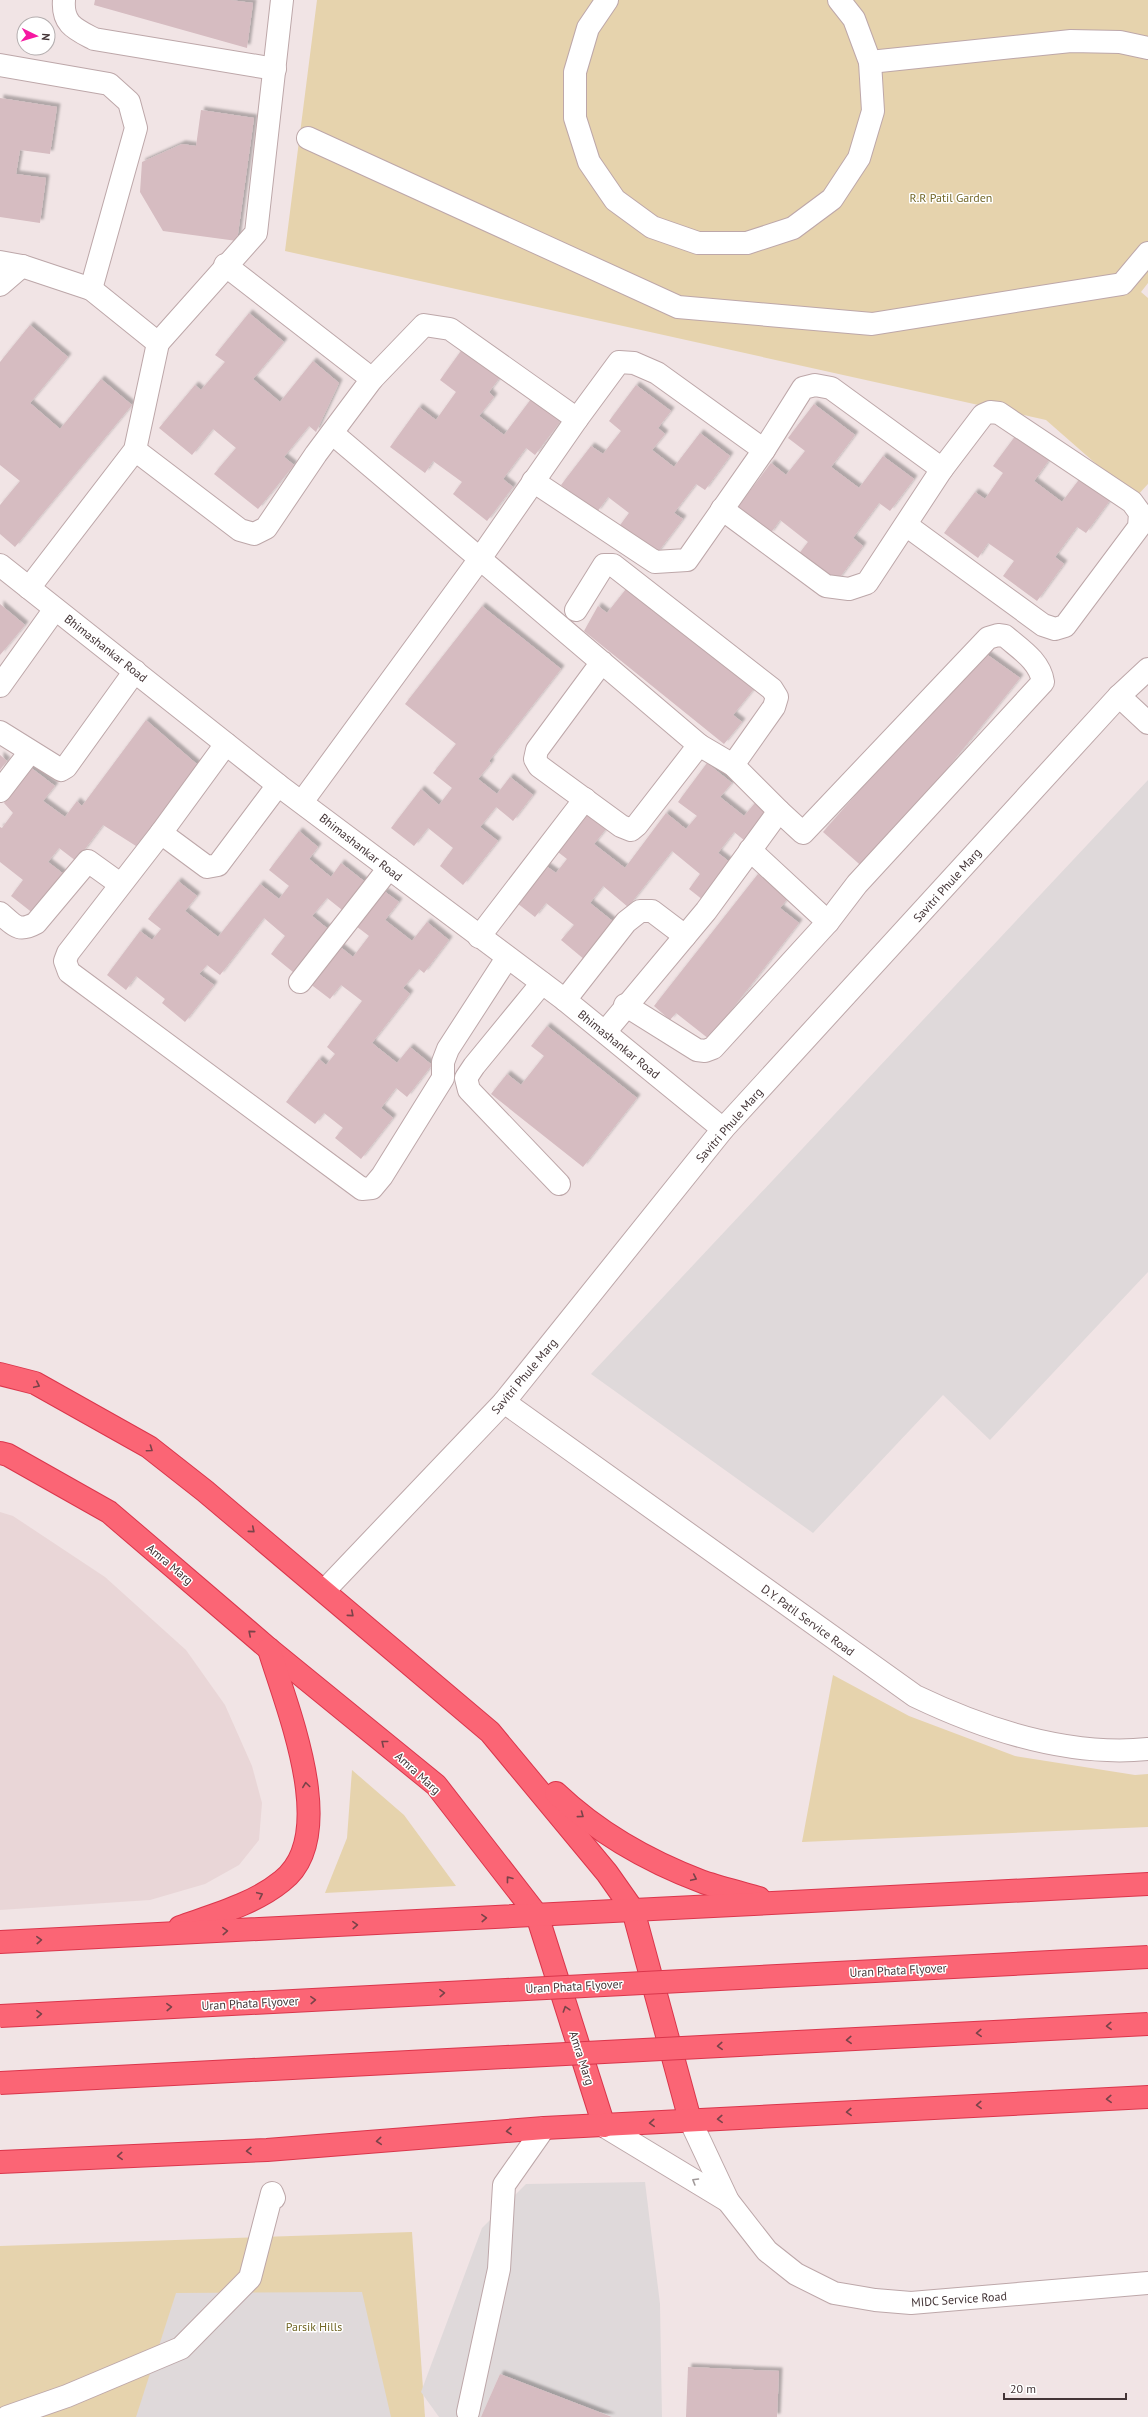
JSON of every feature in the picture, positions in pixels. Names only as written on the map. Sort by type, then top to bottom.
[{"type":"highway","points":[[0,1374],[35,1383],[148,1448],[205,1491],[490,1732],[579,1814],[637,1852],[703,1882],[776,1903]]},
{"type":"highway","name":"Amra Marg","points":[[0,1453],[8,1455],[109,1512],[269,1649],[436,1785],[537,1915],[604,2126]]},
{"type":"highway","points":[[159,1934],[217,1914],[268,1891],[284,1880],[296,1867],[304,1849],[308,1831],[309,1811],[305,1777],[298,1744],[269,1649]]},
{"type":"highway","points":[[490,1732],[607,1873],[633,1910],[690,2120]]},
{"type":"highway","points":[[0,1942],[1148,1884]]},
{"type":"highway","name":"Uran Phata Flyover","points":[[0,2016],[1148,1957]]},
{"type":"highway","points":[[0,2083],[1148,2024]]},
{"type":"highway","points":[[0,2162],[267,2150],[544,2128],[1148,2097]]},
{"type":"street","points":[[64,0],[63,9],[70,26],[94,39],[275,69]]},
{"type":"street","points":[[29,588],[134,450],[158,343],[225,265],[256,233],[282,0]]},
{"type":"street","points":[[608,0],[588,28],[575,72],[575,118],[589,162],[615,200],[652,228],[698,243],[747,243],[793,228],[832,199],[859,158],[873,111],[870,62],[854,19],[839,0]]},
{"type":"street","points":[[870,62],[1072,41],[1120,42],[1148,48]]},
{"type":"street","points":[[0,65],[108,84],[129,102],[136,128],[90,289]]},
{"type":"street","points":[[308,138],[678,307],[872,324],[1122,284],[1148,253]]},
{"type":"street","points":[[0,262],[22,266],[90,289],[158,343]]},
{"type":"street","points":[[225,265],[372,379]]},
{"type":"street","points":[[0,285],[22,266]]},
{"type":"street","points":[[134,450],[240,530],[254,534],[266,528],[332,433],[372,379],[424,325],[450,329],[577,419]]},
{"type":"street","points":[[302,802],[479,560],[533,481],[619,362],[634,363],[657,373],[764,450]]},
{"type":"street","points":[[533,481],[655,562],[687,560],[764,450],[804,388],[815,385],[831,388],[942,468]]},
{"type":"street","points":[[722,509],[826,586],[849,590],[867,583],[942,468],[983,415],[990,412],[999,412],[1132,502],[1140,514],[1139,527],[1065,626],[1055,629],[1038,621],[906,525]]},
{"type":"street","points":[[332,433],[479,560],[699,744],[733,765],[803,833],[988,638],[998,635],[1005,636],[1037,664],[1042,673],[1043,682],[857,884],[828,922],[713,1048],[705,1051],[697,1050],[625,1005]]},
{"type":"street","name":"Bhimashankar Road","points":[[0,565],[278,785],[565,1000],[723,1129]]},
{"type":"street","points":[[576,610],[604,566],[613,565],[772,689],[777,697],[774,707],[733,765]]},
{"type":"street","points":[[0,686],[55,609]]},
{"type":"street","points":[[1020,650],[1038,621]]},
{"type":"street","points":[[602,662],[537,750],[535,759],[539,766],[621,826],[631,830],[637,825],[699,744]]},
{"type":"street","name":"Savitri Phule Marg","points":[[324,1591],[504,1402],[723,1129],[1119,696],[1148,670]]},
{"type":"street","points":[[0,732],[61,770],[66,768],[135,671]]},
{"type":"street","points":[[1119,696],[1148,723]]},
{"type":"street","points":[[226,744],[161,833],[68,952],[65,961],[69,972],[362,1190],[372,1188],[382,1176],[443,1078],[444,1062],[448,1049],[507,958]]},
{"type":"street","points":[[0,791],[30,752]]},
{"type":"street","points":[[161,833],[207,867],[218,866],[278,785]]},
{"type":"street","points":[[479,937],[585,799]]},
{"type":"street","points":[[605,1032],[625,1005],[685,936],[779,810]]},
{"type":"street","points":[[750,850],[828,922]]},
{"type":"street","points":[[0,913],[19,928],[26,928],[36,923],[88,860],[120,884]]},
{"type":"street","points":[[300,982],[389,868]]},
{"type":"street","points":[[565,1000],[626,922],[640,911],[652,911],[685,936]]},
{"type":"street","points":[[542,983],[474,1066],[466,1078],[469,1090],[559,1184]]},
{"type":"street","name":"D.Y. Patil Service Road","points":[[504,1402],[914,1696],[964,1719],[1017,1736],[1121,1752],[1148,1749]]},
{"type":"street","name":"MIDC Service Road","points":[[690,2120],[728,2201],[768,2251],[796,2274],[834,2293],[874,2300],[911,2303],[1148,2283]]},
{"type":"street","points":[[604,2126],[728,2201]]},
{"type":"street","points":[[468,2412],[499,2269],[504,2185],[544,2128]]},
{"type":"street","points":[[7,2417],[67,2396],[181,2348],[250,2278],[272,2193],[274,2198]]},
{"type":"shaded area","points":[[1148,780],[1148,1272],[990,1440],[943,1395],[813,1533],[591,1374]]},
{"type":"shaded area","points":[[0,1512],[13,1516],[105,1577],[186,1650],[225,1705],[252,1766],[262,1803],[259,1840],[239,1865],[205,1884],[150,1900],[0,1910]]},
{"type":"shaded area","points":[[645,2182],[660,2304],[662,2417],[612,2417],[500,2374],[481,2417],[439,2417],[421,2392],[482,2228],[526,2184]]},
{"type":"shaded area","points":[[362,2292],[391,2417],[136,2417],[176,2293]]},
{"type":"green space","name":"R.R Patil Garden","points":[[317,0],[1148,0],[1148,283],[1141,292],[1148,298],[1148,484],[1135,498],[1046,420],[285,251]]},
{"type":"green space","points":[[833,1675],[909,1716],[1015,1756],[1135,1775],[1148,1774],[1148,1827],[802,1842]]},
{"type":"green space","points":[[352,1770],[404,1815],[456,1886],[325,1893],[347,1838]]},
{"type":"green space","name":"Parsik Hills","points":[[412,2232],[425,2417],[0,2417],[0,2246]]},
{"type":"building","points":[[95,0],[230,0],[253,3],[247,48],[94,5]]},
{"type":"building","points":[[0,98],[57,107],[50,154],[20,150],[16,174],[46,178],[40,223],[0,217]]},
{"type":"building","points":[[201,110],[254,118],[237,241],[163,231],[140,192],[142,162],[182,144],[196,146]]},
{"type":"building","points":[[249,313],[284,342],[253,379],[280,402],[313,361],[339,383],[316,432],[309,426],[284,457],[294,465],[258,509],[214,474],[236,448],[213,429],[192,455],[159,428],[195,385],[201,390],[225,362],[215,355]]},
{"type":"building","points":[[30,325],[68,357],[30,403],[60,429],[101,379],[132,405],[15,547],[0,534],[0,505],[20,481],[0,465],[0,362]]},
{"type":"building","points":[[463,348],[501,376],[489,392],[494,397],[479,416],[504,435],[531,399],[560,422],[535,455],[526,448],[503,479],[513,487],[487,521],[453,494],[462,482],[433,461],[425,473],[390,447],[419,407],[436,420],[456,392],[440,380]]},
{"type":"building","points":[[636,385],[671,411],[658,428],[665,434],[652,450],[674,467],[700,433],[730,456],[705,490],[696,484],[674,513],[683,519],[655,556],[618,528],[629,513],[608,497],[597,512],[561,485],[591,446],[603,454],[621,431],[609,421]]},
{"type":"building","points":[[814,404],[855,435],[831,467],[859,488],[883,456],[914,479],[890,511],[879,503],[853,538],[863,546],[835,584],[798,555],[808,542],[780,520],[770,534],[736,509],[771,463],[786,475],[805,451],[788,438]]},
{"type":"building","points":[[1019,431],[1052,456],[1034,481],[1062,502],[1081,477],[1111,499],[1086,533],[1077,527],[1055,557],[1064,564],[1037,601],[1003,576],[1014,561],[988,543],[978,558],[944,533],[975,492],[985,499],[1003,473],[993,466]]},
{"type":"building","points":[[630,584],[757,685],[733,715],[742,722],[724,744],[584,631],[598,606],[607,613]]},
{"type":"building","points":[[0,604],[25,625],[0,655]]},
{"type":"building","points":[[482,606],[561,669],[489,761],[491,763],[478,779],[497,794],[510,777],[533,795],[513,821],[496,807],[480,827],[498,841],[463,885],[440,866],[453,848],[428,828],[414,846],[391,828],[421,789],[439,805],[452,788],[433,773],[456,744],[405,704]]},
{"type":"building","points":[[982,651],[1020,678],[866,870],[823,832]]},
{"type":"building","points":[[146,720],[199,766],[136,846],[103,825],[76,861],[59,848],[48,862],[65,875],[34,914],[11,896],[23,880],[0,862],[0,827],[2,828],[13,813],[4,803],[30,767],[55,786],[43,801],[65,817],[77,801],[82,806]]},
{"type":"building","points":[[0,755],[7,761],[0,770]]},
{"type":"building","points":[[707,763],[732,783],[720,797],[744,816],[755,803],[772,816],[750,845],[734,832],[718,853],[731,863],[703,900],[689,889],[700,874],[672,851],[628,907],[603,886],[590,903],[615,923],[585,960],[561,940],[574,925],[546,903],[535,917],[513,900],[542,863],[556,873],[567,859],[554,849],[583,811],[606,829],[594,844],[625,868],[666,813],[686,829],[697,816],[678,802]]},
{"type":"building","points":[[299,831],[318,847],[309,859],[331,877],[341,863],[369,885],[346,913],[327,898],[312,916],[333,933],[299,977],[271,954],[285,936],[264,918],[220,975],[207,965],[199,974],[214,985],[185,1022],[162,1003],[165,999],[136,976],[126,990],[107,975],[140,931],[152,940],[161,929],[148,919],[178,881],[197,896],[185,911],[218,937],[260,884],[279,899],[289,886],[269,870]]},
{"type":"building","points":[[758,874],[789,897],[780,908],[799,923],[709,1039],[676,1013],[670,1020],[654,1006]]},
{"type":"building","points":[[384,891],[399,902],[385,920],[412,941],[427,922],[449,940],[424,973],[419,969],[403,988],[410,994],[372,1043],[397,1063],[410,1047],[432,1065],[407,1097],[396,1088],[381,1108],[393,1118],[361,1159],[335,1138],[343,1128],[324,1113],[315,1124],[286,1102],[319,1059],[326,1065],[335,1054],[327,1047],[362,1001],[341,985],[330,999],[309,983],[338,945],[353,957],[369,936],[356,926]]},
{"type":"building","points":[[547,1026],[637,1098],[583,1167],[491,1094],[507,1074],[521,1085],[544,1056],[531,1046]]},
{"type":"building","points":[[688,2367],[779,2371],[777,2417],[686,2417]]},
{"type":"building","points":[[500,2374],[612,2417],[481,2417]]}]
